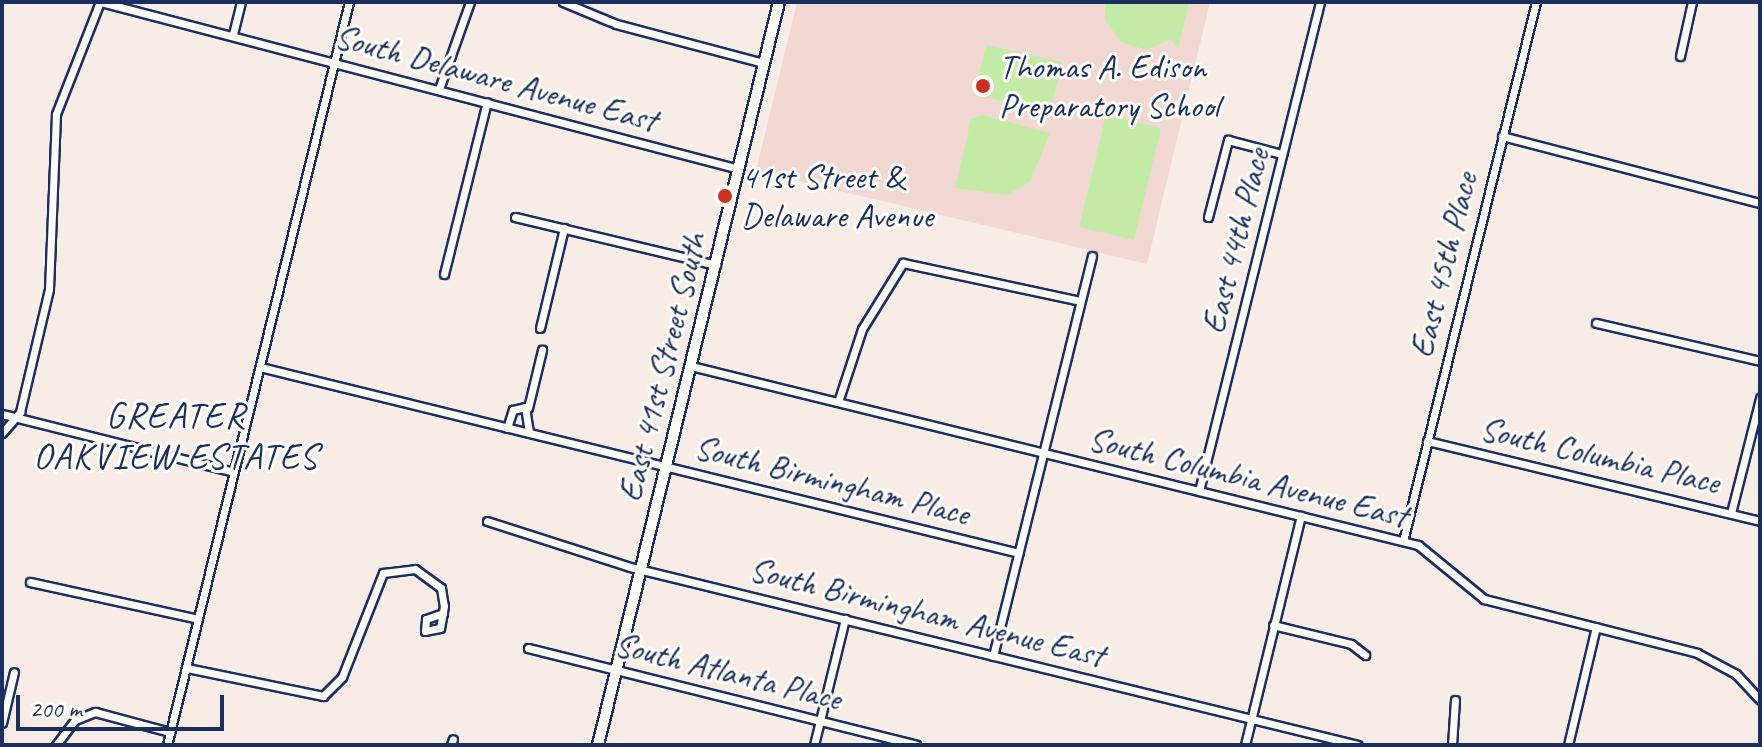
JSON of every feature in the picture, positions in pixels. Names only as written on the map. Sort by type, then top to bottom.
[{"type":"main road","name":"East 41st Street South","points":[[598,745],[779,2]]},
{"type":"street","name":"South Delaware Avenue East","points":[[100,2],[233,34],[739,169]]},
{"type":"street","points":[[2,433],[17,418],[53,266],[56,114],[100,2]]},
{"type":"street","points":[[233,34],[241,2]]},
{"type":"street","points":[[167,745],[349,2]]},
{"type":"street","points":[[439,89],[470,2]]},
{"type":"street","points":[[563,2],[616,24],[764,63]]},
{"type":"street","name":"East 44th Place","points":[[1199,491],[1320,2]]},
{"type":"street","name":"East 45th Place","points":[[1403,541],[1536,2]]},
{"type":"street","points":[[1680,56],[1692,2]]},
{"type":"street","points":[[444,274],[487,102]]},
{"type":"street","points":[[1502,136],[1760,203]]},
{"type":"street","points":[[1208,217],[1228,140],[1282,154]]},
{"type":"street","points":[[515,217],[716,265]]},
{"type":"street","points":[[540,328],[564,228]]},
{"type":"street","points":[[993,656],[1092,256]]},
{"type":"street","points":[[838,402],[890,274],[921,262],[1080,301]]},
{"type":"street","points":[[1596,323],[1760,361]]},
{"type":"street","points":[[529,433],[528,408],[542,350]]},
{"type":"street","name":"South Columbia Avenue East","points":[[691,366],[1403,541],[1432,551],[1484,599],[1720,663],[1760,700]]},
{"type":"street","name":"South Birmingham Place","points":[[260,367],[1019,553]]},
{"type":"street","points":[[1731,513],[1760,398]]},
{"type":"street","points":[[507,428],[513,410],[528,408]]},
{"type":"street","points":[[2,414],[234,472]]},
{"type":"street","name":"South Columbia Place","points":[[1427,441],[1760,521]]},
{"type":"street","points":[[1245,745],[1301,516]]},
{"type":"street","name":"South Birmingham Avenue East","points":[[487,521],[641,569],[1358,745]]},
{"type":"street","points":[[187,668],[323,696],[342,677],[383,573],[402,566],[434,579],[445,595],[443,613]]},
{"type":"street","points":[[30,582],[198,619]]},
{"type":"street","points":[[814,745],[845,619]]},
{"type":"street","points":[[1273,625],[1351,644],[1365,655]]},
{"type":"street","points":[[1568,745],[1596,627]]},
{"type":"street","name":"South Atlanta Place","points":[[528,648],[916,745]]},
{"type":"street","points":[[2,723],[14,672]]},
{"type":"street","points":[[1452,745],[1455,700]]},
{"type":"street","points":[[56,745],[85,715],[105,712],[170,732]]},
{"type":"shaded area","name":"Thomas A. Edison Preparatory School","points":[[797,2],[1210,2],[1147,264],[756,171]]},
{"type":"green space","points":[[1105,2],[1189,2],[1178,49],[1171,39],[1146,50],[1121,42],[1105,20]]},
{"type":"green space","points":[[986,45],[1062,62],[1050,112],[974,94]]},
{"type":"green space","points":[[982,115],[1050,133],[1030,182],[1007,195],[955,188],[971,119]]},
{"type":"green space","points":[[1106,115],[1161,128],[1134,240],[1079,227]]},
{"type":"place","name":"Thomas A. Edison Preparatory School","points":[[983,86]]},
{"type":"place","name":"41st Street & Delaware Avenue","points":[[725,196]]},
{"type":"district","name":"GREATER OAKVIEW ESTATES","points":[[176,436]]}]
